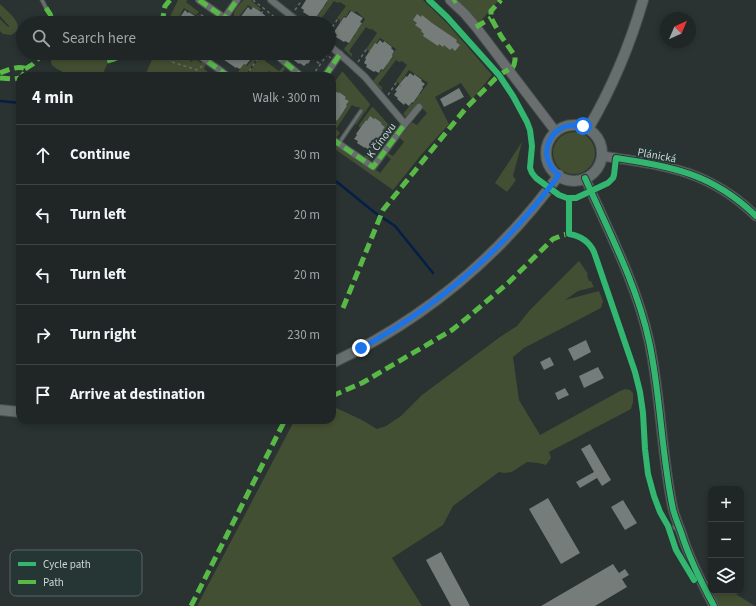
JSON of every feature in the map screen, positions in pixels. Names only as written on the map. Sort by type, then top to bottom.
[{"type":"main road","points":[[588,129],[607,94],[622,60],[643,0]]},
{"type":"main road","points":[[572,125],[588,129],[593,132],[598,139],[601,148],[602,156],[599,164],[592,174],[585,178],[577,180],[566,179],[554,171],[549,164],[547,153],[549,141],[556,132],[563,127],[572,125]]},
{"type":"main road","points":[[336,361],[392,331],[453,288],[510,235],[537,204],[559,175]]},
{"type":"main road","points":[[0,410],[16,412]]},
{"type":"street","points":[[200,0],[218,16]]},
{"type":"street","points":[[226,16],[237,0]]},
{"type":"street","points":[[271,0],[291,16]]},
{"type":"street","points":[[450,0],[476,27],[556,132]]},
{"type":"street","name":"K Čínovu","points":[[336,51],[365,77],[405,124]]},
{"type":"street","points":[[336,60],[340,54]]},
{"type":"street","points":[[206,60],[222,72]]},
{"type":"street","points":[[282,60],[296,72]]},
{"type":"street","points":[[328,72],[336,60]]},
{"type":"street","name":"K Čínovu","points":[[336,141],[373,167],[419,107]]},
{"type":"street","name":"Plánická","points":[[602,156],[676,169],[693,175],[726,191],[740,201],[756,216]]},
{"type":"street","points":[[585,178],[627,273],[645,326],[655,370],[672,504],[689,556],[714,606]]},
{"type":"lane","points":[[42,0],[46,8]]},
{"type":"lane","points":[[339,143],[361,111]]},
{"type":"lane","points":[[608,292],[632,359],[637,378],[643,413],[648,474],[654,496],[660,512],[668,526],[680,529]]},
{"type":"path","points":[[252,0],[272,16]]},
{"type":"path","points":[[294,13],[302,0]]},
{"type":"path","points":[[260,14],[264,9]]},
{"type":"path","points":[[336,22],[337,20],[342,23]]},
{"type":"path","points":[[357,64],[366,50],[370,53]]},
{"type":"path","points":[[172,62],[197,70],[206,60]]},
{"type":"path","points":[[249,72],[257,60]]},
{"type":"path","points":[[315,60],[320,64]]},
{"type":"path","points":[[315,72],[323,60]]},
{"type":"path","points":[[386,97],[396,83],[401,86]]},
{"type":"green space","points":[[178,0],[187,0],[186,2],[199,12],[195,15],[184,8],[180,16],[170,16]]},
{"type":"green space","points":[[243,0],[251,0],[261,9],[259,11],[248,5],[240,16],[234,16],[237,8]]},
{"type":"green space","points":[[328,0],[423,0],[447,23],[492,75],[472,99],[461,83],[435,97],[449,124],[421,155],[393,190],[336,150],[336,145],[373,171],[375,169],[380,173],[391,159],[386,155],[388,153],[393,156],[404,142],[400,137],[412,122],[417,125],[427,113],[417,104],[406,117],[403,114],[417,98],[415,96],[417,92],[420,94],[428,83],[409,70],[402,80],[401,85],[396,81],[407,65],[402,61],[399,62],[396,60],[378,84],[382,87],[382,90],[373,81],[387,65],[384,63],[387,60],[390,61],[394,56],[392,55],[396,49],[380,38],[372,47],[370,52],[366,49],[377,33],[366,27],[349,51],[352,54],[352,57],[344,49],[365,19],[356,11],[354,13],[350,10],[346,17],[344,16],[341,21],[337,18],[346,6],[340,2],[338,3],[334,1],[323,16],[317,16],[322,10],[323,5],[325,6]]},
{"type":"green space","points":[[457,0],[499,0],[479,23]]},
{"type":"green space","points":[[0,4],[15,19],[16,32],[11,35],[3,34],[0,31],[0,19],[7,26],[9,26],[0,16]]},
{"type":"green space","points":[[51,60],[105,60],[108,62],[104,72],[63,72],[52,65]]},
{"type":"green space","points":[[152,60],[189,60],[192,62],[193,60],[197,60],[201,63],[203,61],[206,64],[204,69],[208,72],[146,72]]},
{"type":"green space","points":[[252,60],[256,60],[248,72],[238,72],[244,64],[247,66]]},
{"type":"green space","points":[[258,60],[266,60],[279,71],[283,67],[285,69],[283,72],[250,72]]},
{"type":"green space","points":[[343,72],[370,104],[356,125],[355,124],[364,111],[359,107],[352,105],[336,129],[336,120],[337,121],[340,116],[341,109],[344,111],[349,101],[339,92],[336,93],[336,80]]},
{"type":"green space","points":[[372,107],[395,132],[393,133],[389,130],[380,142],[385,146],[383,147],[379,144],[371,153],[376,157],[370,159],[365,158],[365,156],[377,142],[374,140],[377,135],[380,137],[385,127],[375,118],[370,117],[363,123],[364,125],[362,128],[359,127]]},
{"type":"green space","points":[[336,129],[340,133],[336,136]]},
{"type":"green space","points":[[570,132],[578,132],[586,135],[592,141],[595,153],[592,165],[586,171],[578,174],[570,174],[562,171],[556,165],[553,157],[553,149],[556,141],[562,135]]},
{"type":"green space","points":[[522,142],[513,176],[516,180],[507,192],[495,183]]},
{"type":"green space","points":[[579,261],[588,274],[589,281],[591,281],[594,287],[578,291],[565,300],[599,291],[603,301],[601,308],[524,348],[513,357],[519,400],[540,435],[625,389],[630,390],[633,393],[631,409],[549,452],[551,458],[546,465],[527,462],[512,472],[499,472],[453,506],[443,525],[392,558],[422,606],[197,606],[292,424],[336,424],[336,408],[377,429],[386,426],[401,416],[422,395],[517,326],[530,310]]},
{"type":"green space","points":[[708,581],[708,588],[705,583]]},
{"type":"green space","points":[[712,594],[736,594],[755,606],[719,606]]},
{"type":"building","points":[[306,0],[328,0],[317,16],[309,16],[303,12],[304,10],[301,8]]},
{"type":"building","points":[[248,7],[251,10],[253,7],[266,16],[241,16]]},
{"type":"building","points":[[185,10],[195,16],[181,16]]},
{"type":"building","points":[[351,11],[363,18],[360,22],[362,23],[349,43],[336,37],[336,29],[344,17],[346,18]]},
{"type":"building","points":[[417,14],[421,17],[422,15],[457,40],[456,42],[460,45],[455,51],[452,48],[450,50],[444,45],[443,47],[439,44],[438,46],[423,36],[424,34],[421,31],[422,30],[415,25],[417,23],[413,20]]},
{"type":"building","points":[[380,40],[392,47],[391,48],[394,51],[393,56],[379,73],[366,67],[367,65],[364,63],[365,58],[375,43],[377,44]]},
{"type":"building","points":[[224,60],[250,60],[240,69]]},
{"type":"building","points":[[294,60],[310,60],[308,64],[307,63],[304,66],[300,63],[299,64]]},
{"type":"building","points":[[410,73],[414,76],[414,74],[425,84],[413,103],[412,102],[409,106],[405,103],[404,105],[394,95],[397,91],[395,90]]},
{"type":"building","points":[[459,88],[464,97],[444,107],[440,99]]},
{"type":"building","points":[[336,92],[346,97],[345,99],[349,101],[337,121]]},
{"type":"building","points":[[370,116],[382,123],[381,124],[385,127],[382,131],[384,132],[369,150],[357,143],[358,141],[354,139],[357,135],[356,134]]},
{"type":"building","points":[[586,340],[591,352],[574,361],[568,349]]},
{"type":"building","points":[[550,357],[554,365],[544,370],[540,362]]},
{"type":"building","points":[[598,367],[604,378],[584,388],[579,376]]},
{"type":"building","points":[[565,388],[569,395],[558,400],[555,393]]},
{"type":"building","points":[[590,444],[611,480],[602,486],[597,478],[580,488],[576,482],[594,472],[581,449]]},
{"type":"building","points":[[548,498],[580,553],[561,564],[529,509]]},
{"type":"building","points":[[623,500],[637,523],[625,530],[611,507]]},
{"type":"building","points":[[441,552],[470,606],[451,606],[426,560]]},
{"type":"building","points":[[613,564],[619,573],[625,569],[629,575],[622,579],[627,587],[595,606],[541,606]]},
{"type":"waterway","points":[[0,101],[16,103]]},
{"type":"waterway","points":[[336,182],[374,212],[395,226],[433,273]]},
{"type":"marked path","points":[[163,16],[165,6],[170,0]]},
{"type":"marked path","points":[[199,0],[222,16]]},
{"type":"marked path","points":[[226,16],[237,0]]},
{"type":"marked path","points":[[343,308],[383,210],[466,108],[499,75],[513,67],[515,56],[491,18],[491,11],[501,0]]},
{"type":"marked path","points":[[46,8],[51,16]]},
{"type":"marked path","points":[[476,27],[491,18]]},
{"type":"marked path","points":[[336,60],[340,54]]},
{"type":"marked path","points":[[25,69],[37,60]]},
{"type":"marked path","points":[[206,60],[222,72]]},
{"type":"marked path","points":[[282,60],[296,72]]},
{"type":"marked path","points":[[328,72],[336,60]]},
{"type":"marked path","points":[[0,73],[18,68],[24,68],[25,72]]},
{"type":"marked path","points":[[0,78],[16,79]]},
{"type":"marked path","points":[[336,142],[373,167],[405,124]]},
{"type":"marked path","points":[[336,394],[362,383],[452,330],[508,283],[553,239],[569,234]]},
{"type":"marked path","points":[[191,606],[283,424]]},
{"type":"cycle path","points":[[429,0],[447,17],[499,75],[513,96],[530,130],[532,146],[530,168],[532,173],[536,178],[559,195],[567,198],[576,198],[608,183],[614,175],[616,158],[674,169],[692,175],[724,190],[756,216]]},
{"type":"cycle path","points":[[585,178],[630,279],[644,320],[653,362],[666,467],[673,509],[692,561],[714,606]]},
{"type":"cycle path","points":[[569,198],[569,234],[584,240],[590,245],[594,252],[635,372],[643,413],[648,474],[654,496],[660,512],[668,526],[676,550],[694,580]]},
{"type":"route","points":[[361,348],[392,331],[453,288],[500,245],[537,204],[559,175],[551,167],[547,156],[547,147],[552,136],[558,130],[566,126],[583,126]]}]
